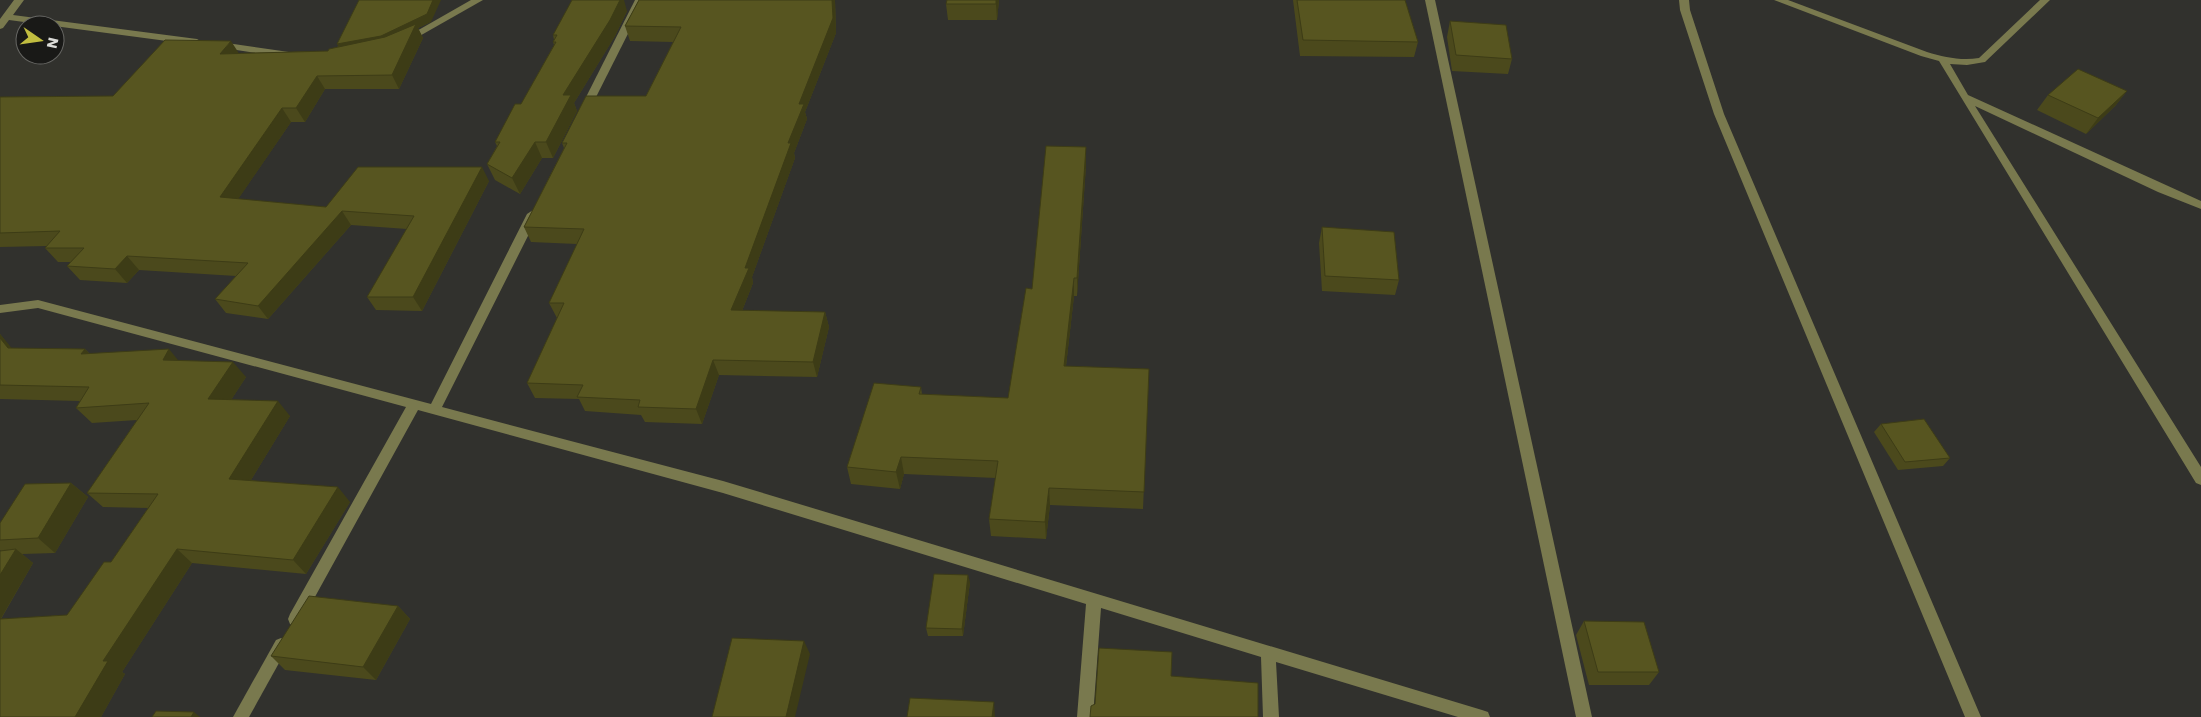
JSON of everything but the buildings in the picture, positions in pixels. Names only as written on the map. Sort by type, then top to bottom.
[{"type":"street","points":[[0,26],[18,0]]},
{"type":"street","points":[[398,44],[420,34],[478,0]]},
{"type":"street","points":[[582,116],[640,0]]},
{"type":"street","points":[[1430,0],[1584,717]]},
{"type":"street","points":[[1684,0],[1685,10],[1719,114],[1973,717]]},
{"type":"street","points":[[1779,0],[1943,60],[1968,64],[1982,60],[2044,0]]},
{"type":"street","points":[[7,17],[295,55]]},
{"type":"street","points":[[1943,60],[1964,97],[2201,479]]},
{"type":"street","points":[[1964,97],[2162,189],[2201,205]]},
{"type":"street","points":[[434,410],[537,205]]},
{"type":"street","points":[[0,309],[38,304],[723,487],[1482,717]]},
{"type":"street","points":[[241,717],[414,405]]},
{"type":"street","points":[[1085,717],[1094,600]]},
{"type":"street","points":[[1268,652],[1271,717]]}]
